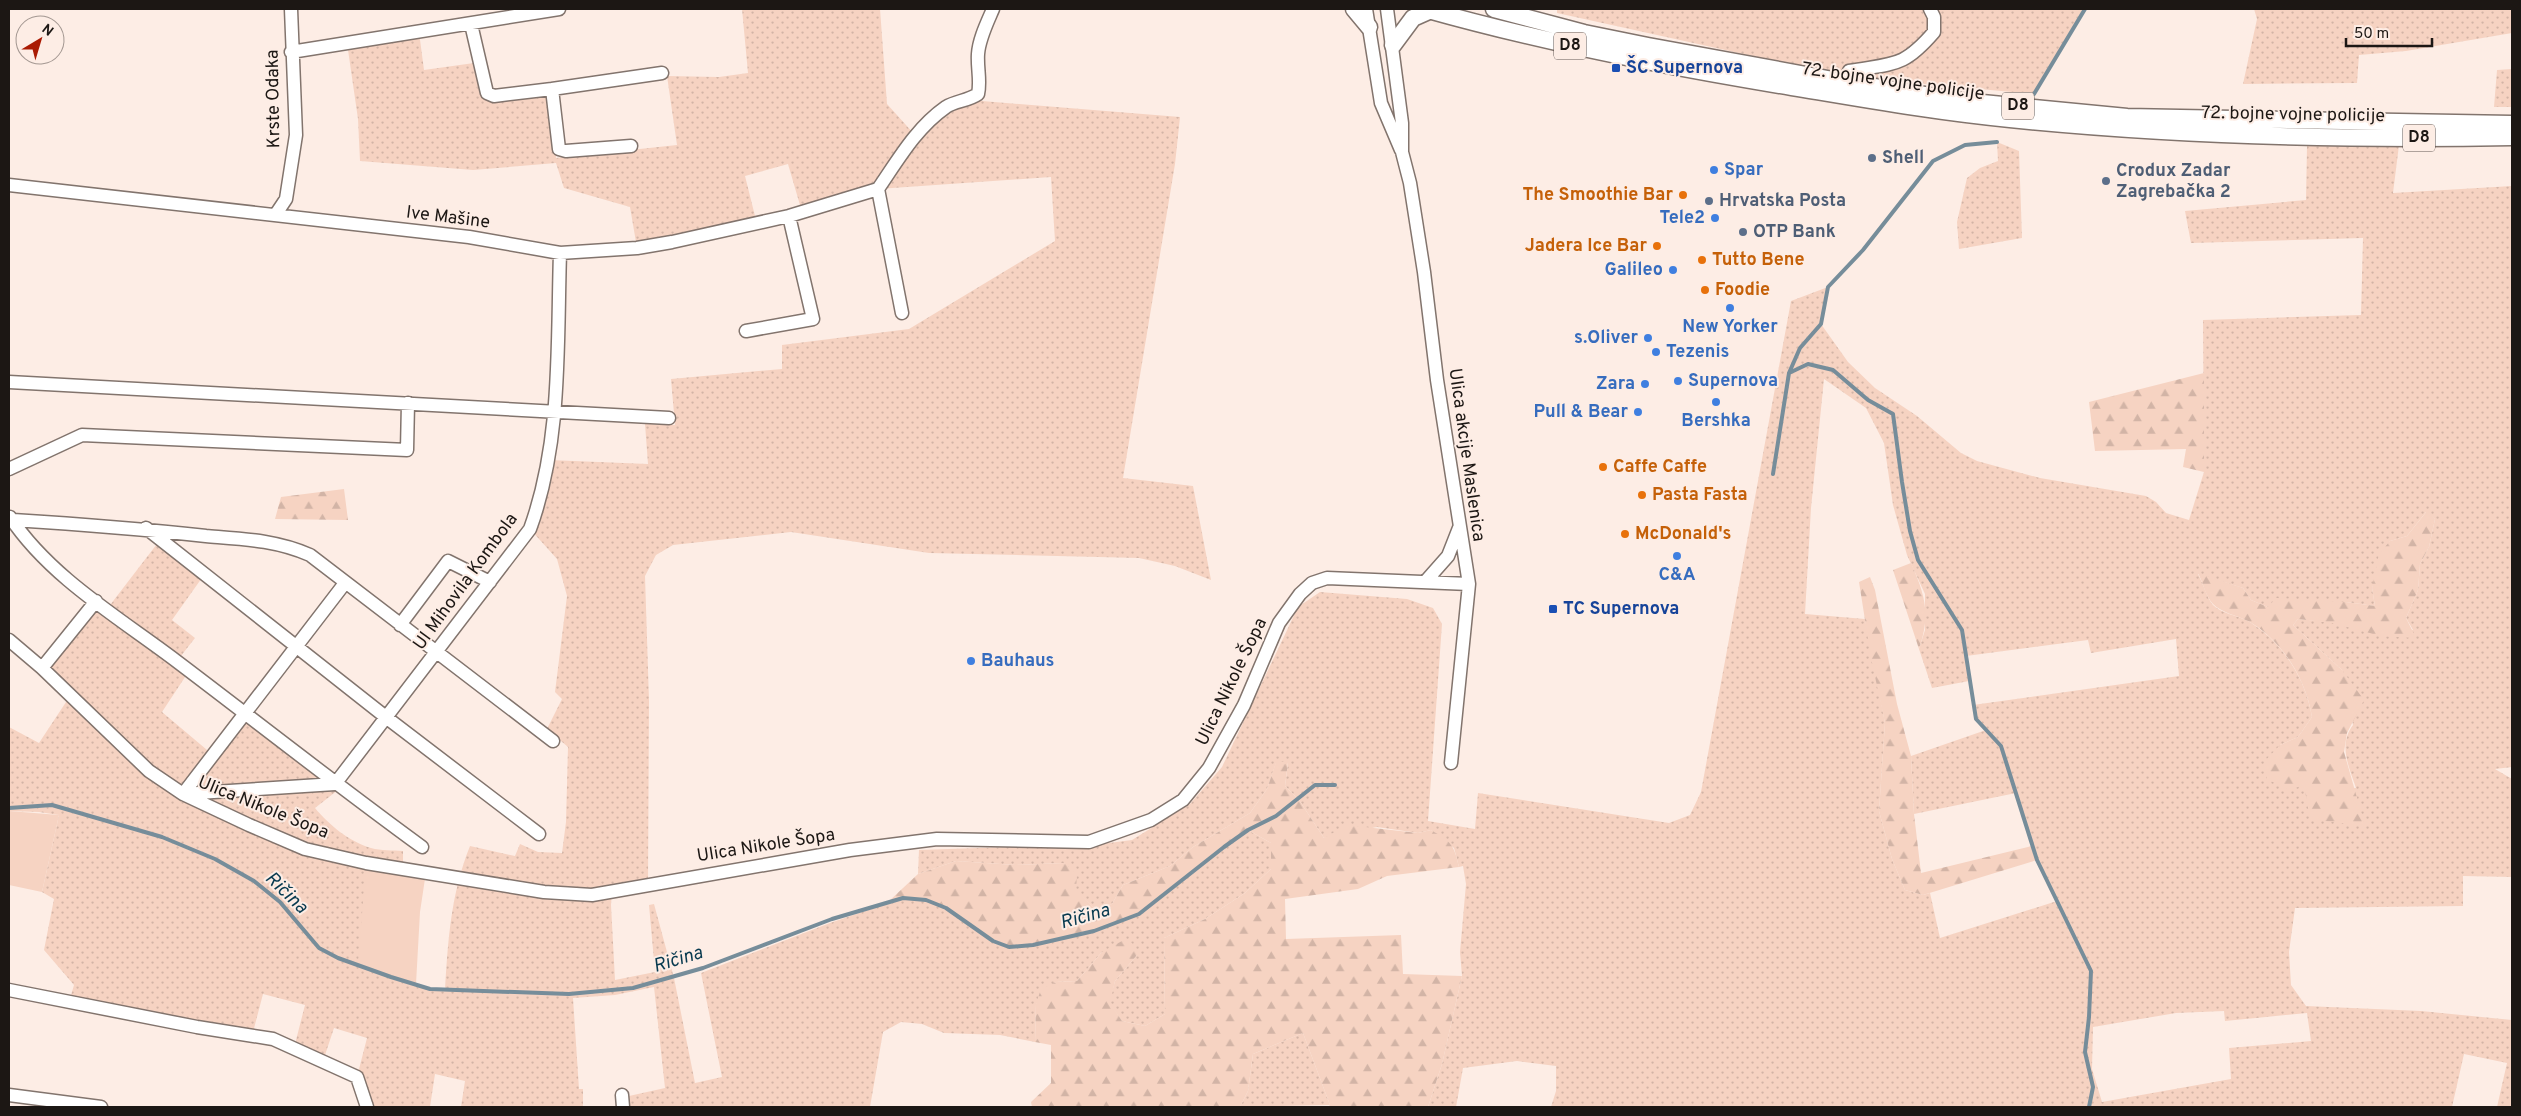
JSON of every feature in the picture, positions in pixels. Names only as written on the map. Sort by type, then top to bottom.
[{"type":"main road","points":[[1354,9],[1369,28]]},
{"type":"main road","name":"72. bojne vojne policije","points":[[1494,9],[1618,40],[1844,82],[1962,100],[2127,117],[2512,124]]},
{"type":"main road","points":[[1393,45],[1413,18],[1428,10]]},
{"type":"main road","name":"72. bojne vojne policije","points":[[1428,10],[1512,32],[1660,66],[1856,98],[2007,119],[2117,129],[2306,138],[2512,137]]},
{"type":"street","name":"Krste Odaka","points":[[276,214],[286,199],[296,135],[291,52],[291,9]]},
{"type":"street","points":[[291,52],[559,9]]},
{"type":"street","points":[[902,313],[878,189],[923,126],[948,106],[970,100],[978,94],[980,86],[978,54],[981,37],[993,9]]},
{"type":"street","name":"Ulica akcije Maslenica","points":[[1366,9],[1382,103],[1402,152],[1410,184],[1424,272],[1437,380],[1469,584],[1451,763]]},
{"type":"street","name":"Ulica akcije Maslenica","points":[[1387,9],[1402,123],[1402,152]]},
{"type":"street","points":[[1844,82],[1849,71],[1896,64],[1917,51],[1934,32],[1934,11]]},
{"type":"street","points":[[471,24],[487,93],[494,96],[662,73]]},
{"type":"street","points":[[552,89],[559,149],[566,151],[631,146]]},
{"type":"street","name":"Ive Mašine","points":[[9,185],[469,237],[560,253],[637,248],[789,216],[878,189]]},
{"type":"street","points":[[746,331],[812,319],[789,216]]},
{"type":"street","name":"Ul Mihovila Kombola","points":[[335,784],[530,529],[539,505],[549,460],[555,410],[560,253]]},
{"type":"street","points":[[9,382],[555,410],[669,418]]},
{"type":"street","points":[[9,469],[82,436],[408,450],[408,403]]},
{"type":"street","points":[[11,518],[146,528],[259,540],[288,546],[310,555],[553,741]]},
{"type":"street","points":[[11,518],[27,542],[96,601],[245,712],[335,784],[422,847]]},
{"type":"street","points":[[1425,582],[1448,556],[1460,526]]},
{"type":"street","points":[[146,528],[387,718],[539,834]]},
{"type":"street","points":[[400,625],[448,561],[490,582]]},
{"type":"street","name":"Ulica Nikole Šopa","points":[[9,640],[42,668],[149,771],[188,796],[305,848],[366,863],[544,892],[592,895],[850,850],[937,839],[1089,842],[1151,820],[1183,800],[1209,768],[1244,705],[1279,623],[1300,594],[1312,583],[1327,578],[1469,584]]},
{"type":"street","points":[[188,796],[245,712],[345,583]]},
{"type":"street","points":[[42,668],[96,601]]},
{"type":"street","points":[[188,796],[335,784]]},
{"type":"street","points":[[9,990],[197,1027],[273,1039],[357,1077],[367,1107]]},
{"type":"street","points":[[9,1095],[101,1107]]},
{"type":"green space","points":[[742,9],[880,9],[887,104],[915,135],[923,126],[970,100],[1180,117],[1175,164],[1123,478],[1193,486],[1211,580],[1175,566],[1139,558],[929,553],[791,532],[673,545],[656,555],[645,576],[649,701],[648,884],[612,891],[615,980],[655,972],[649,905],[654,904],[674,978],[695,1083],[722,1077],[701,973],[830,923],[903,898],[926,900],[946,908],[993,941],[1033,945],[1094,931],[1139,914],[1248,830],[1271,843],[1271,869],[1245,893],[1205,919],[1164,938],[1165,1014],[1145,1026],[1122,1021],[1109,1003],[1115,981],[1137,955],[1102,952],[1077,981],[1056,982],[1036,1004],[1035,1042],[1000,1035],[944,1033],[922,1024],[901,1022],[883,1032],[870,1107],[629,1107],[629,1096],[665,1088],[654,987],[615,995],[573,998],[579,1089],[583,1089],[583,1107],[461,1107],[465,1081],[435,1074],[430,1107],[367,1107],[357,1077],[367,1038],[334,1028],[323,1061],[294,1048],[305,1005],[263,994],[252,1036],[69,1002],[74,985],[44,950],[54,899],[42,892],[59,815],[9,811],[9,727],[39,743],[70,696],[42,668],[96,601],[107,609],[160,540],[204,575],[172,620],[195,638],[177,661],[189,671],[162,712],[213,755],[245,712],[338,790],[315,808],[333,827],[355,842],[371,848],[403,851],[403,868],[358,965],[430,989],[445,990],[449,935],[458,881],[470,846],[515,856],[520,844],[538,852],[562,853],[566,822],[568,747],[547,729],[562,699],[555,692],[567,596],[557,559],[530,529],[549,460],[648,464],[645,424],[675,425],[671,379],[782,369],[782,345],[909,329],[1055,241],[1051,177],[878,189],[802,212],[788,164],[745,176],[757,224],[637,248],[630,207],[564,188],[556,163],[473,170],[360,161],[358,119],[347,43],[419,32],[424,70],[474,63],[487,93],[552,89],[556,158],[677,145],[667,76],[719,77],[748,73]]},
{"type":"green space","points":[[1557,9],[1930,9],[1934,16],[1939,9],[2085,9],[2034,94],[1881,80],[1748,55],[1557,13]]},
{"type":"green space","points":[[2254,9],[2512,9],[2512,33],[2406,51],[2359,55],[2357,83],[2243,84],[2257,19]]},
{"type":"green space","points":[[2512,69],[2512,107],[2494,107],[2497,70]]},
{"type":"green space","points":[[1997,142],[2019,151],[2022,238],[1959,249],[1957,222],[1967,178],[1980,168],[1998,161]]},
{"type":"green space","points":[[2399,145],[2393,193],[2512,186],[2512,767],[2495,769],[2512,779],[2512,877],[2463,876],[2463,906],[2295,908],[2289,952],[2291,985],[2306,1006],[2421,1011],[2512,1020],[2512,1107],[2497,1107],[2507,1063],[2464,1054],[2452,1107],[1551,1107],[1556,1091],[1556,1066],[1517,1061],[1463,1068],[1456,1107],[1428,1107],[1442,1064],[1462,976],[1460,952],[1466,884],[1463,866],[1459,867],[1454,848],[1431,830],[1418,833],[1377,827],[1324,838],[1299,800],[1285,786],[1288,763],[1276,763],[1267,789],[1250,813],[1193,847],[1170,866],[1123,885],[1112,904],[1093,907],[1075,890],[1064,863],[1015,865],[956,861],[918,874],[919,850],[1101,844],[1132,840],[1190,804],[1222,767],[1298,607],[1320,592],[1407,599],[1433,608],[1442,624],[1428,821],[1475,829],[1478,793],[1669,823],[1690,815],[1701,792],[1791,301],[1828,287],[1821,324],[1848,362],[1875,388],[1917,416],[1961,453],[1977,461],[2040,478],[2146,496],[2156,502],[2166,513],[2189,520],[2204,472],[2203,320],[2361,315],[2363,238],[2191,243],[2185,211],[2306,200],[2307,146]],"holes":[[[1824,379],[1866,408],[1884,443],[1893,505],[1907,555],[1925,594],[1925,630],[1919,649],[1932,688],[1969,681],[1966,656],[2088,640],[2091,653],[2176,639],[2179,676],[1973,705],[1976,719],[1986,730],[1911,756],[1914,814],[2016,793],[2037,860],[2057,901],[1940,938],[1930,893],[1923,895],[1905,890],[1892,859],[1879,811],[1885,723],[1865,619],[1805,614],[1811,508]],[[2426,512],[2435,519],[2429,547],[2420,564],[2418,590],[2406,618],[2413,630],[2298,619],[2293,625],[2342,670],[2353,725],[2346,740],[2346,756],[2356,788],[2304,785],[2280,745],[2298,737],[2312,717],[2309,703],[2298,675],[2282,650],[2260,629],[2248,621],[2213,605],[2198,574],[2243,588],[2251,600],[2268,607],[2346,602],[2375,606],[2372,588],[2390,541],[2407,536]],[[2224,1011],[2225,1021],[2307,1013],[2311,1041],[2229,1048],[2231,1079],[2102,1102],[2092,1069],[2093,1027],[2176,1013]]]},
{"type":"green space","points":[[2204,373],[2204,472],[2183,467],[2186,449],[2095,451],[2089,402]]},
{"type":"green space","points":[[344,489],[348,520],[275,519],[281,497]]},
{"type":"green space","points":[[2427,511],[2435,519],[2429,547],[2420,564],[2418,590],[2406,618],[2416,638],[2381,636],[2332,623],[2298,619],[2293,625],[2342,670],[2364,700],[2347,733],[2344,752],[2365,826],[2310,819],[2304,785],[2289,790],[2267,779],[2264,762],[2280,745],[2298,737],[2312,717],[2309,703],[2298,675],[2282,650],[2272,639],[2248,621],[2213,604],[2206,594],[2198,573],[2243,588],[2251,600],[2268,607],[2276,598],[2346,602],[2375,606],[2372,588],[2379,554],[2390,541],[2407,536]]},
{"type":"green space","points":[[1911,563],[1920,585],[1925,605],[1925,625],[1919,649],[1893,570]]},
{"type":"green space","points":[[1870,577],[1875,590],[1897,704],[1911,756],[1914,814],[1921,873],[2032,846],[2037,860],[1923,895],[1905,890],[1892,859],[1879,811],[1885,723],[1871,658],[1859,582]]},
{"type":"green space","points":[[1276,762],[1288,762],[1285,786],[1299,800],[1324,838],[1347,825],[1418,833],[1431,830],[1451,844],[1453,848],[1459,867],[1387,876],[1358,889],[1285,899],[1286,939],[1401,935],[1403,974],[1462,976],[1442,1064],[1428,1107],[1328,1107],[1330,1105],[1303,1033],[1253,1054],[1248,1091],[1240,1107],[1032,1107],[1031,1102],[1051,1083],[1051,1045],[1035,1042],[1036,1004],[1041,989],[1056,982],[1077,981],[1102,952],[1122,941],[1132,943],[1137,955],[1115,981],[1110,1003],[1122,1021],[1145,1026],[1165,1014],[1164,938],[1205,919],[1245,893],[1271,869],[1271,843],[1248,830],[1139,914],[1094,931],[1033,945],[1009,947],[993,941],[946,908],[926,900],[903,898],[888,902],[918,874],[956,861],[1015,865],[1064,863],[1077,874],[1076,890],[1093,907],[1112,904],[1123,885],[1170,866],[1193,847],[1250,813],[1267,789]]},
{"type":"green space","points":[[9,811],[59,815],[42,892],[9,885]]},
{"type":"green space","points":[[366,863],[426,872],[420,912],[416,984],[358,965]]},
{"type":"green space","points":[[1303,1033],[1330,1105],[1240,1107],[1248,1091],[1253,1054]]},
{"type":"waterway","name":"Ričina","points":[[2034,94],[2085,9]]},
{"type":"waterway","points":[[1773,474],[1789,373],[1800,348],[1821,324],[1828,287],[1863,250],[1933,161],[1965,145],[1997,142]]},
{"type":"waterway","points":[[1789,373],[1808,364],[1833,370],[1868,400],[1893,414],[1910,531],[1918,560],[1962,630],[1976,719],[2001,746],[2037,860],[2091,971],[2085,1052],[2093,1087],[2089,1107]]},
{"type":"waterway","name":"Ričina","points":[[9,808],[52,805],[162,837],[215,859],[254,881],[280,902],[319,948],[338,958],[391,977],[430,989],[569,994],[633,988],[703,968],[832,919],[903,898],[926,900],[946,908],[993,941],[1009,947],[1033,945],[1094,931],[1139,914],[1224,847],[1248,830],[1276,816],[1315,785],[1335,785]]},
{"type":"place","name":"ŠC Supernova","points":[[1616,68]]},
{"type":"place","name":"Shell","points":[[1872,158]]},
{"type":"place","name":"Spar","points":[[1714,170]]},
{"type":"place","name":"Crodux Zadar Zagrebačka 2","points":[[2106,181]]},
{"type":"place","name":"The Smoothie Bar","points":[[1683,195]]},
{"type":"place","name":"Hrvatska Posta","points":[[1709,201]]},
{"type":"place","name":"Tele2","points":[[1715,218]]},
{"type":"place","name":"OTP Bank","points":[[1743,232]]},
{"type":"place","name":"Jadera Ice Bar","points":[[1657,246]]},
{"type":"place","name":"Tutto Bene","points":[[1702,260]]},
{"type":"place","name":"Galileo","points":[[1673,270]]},
{"type":"place","name":"Foodie","points":[[1705,290]]},
{"type":"place","name":"New Yorker","points":[[1730,308]]},
{"type":"place","name":"s.Oliver","points":[[1648,338]]},
{"type":"place","name":"Tezenis","points":[[1656,352]]},
{"type":"place","name":"Supernova","points":[[1678,381]]},
{"type":"place","name":"Zara","points":[[1645,384]]},
{"type":"place","name":"Bershka","points":[[1716,402]]},
{"type":"place","name":"Pull & Bear","points":[[1638,412]]},
{"type":"place","name":"Caffe Caffe","points":[[1603,467]]},
{"type":"place","name":"Pasta Fasta","points":[[1642,495]]},
{"type":"place","name":"McDonald's","points":[[1625,534]]},
{"type":"place","name":"C&A","points":[[1677,556]]},
{"type":"place","name":"TC Supernova","points":[[1553,609]]},
{"type":"place","name":"Bauhaus","points":[[971,661]]}]
